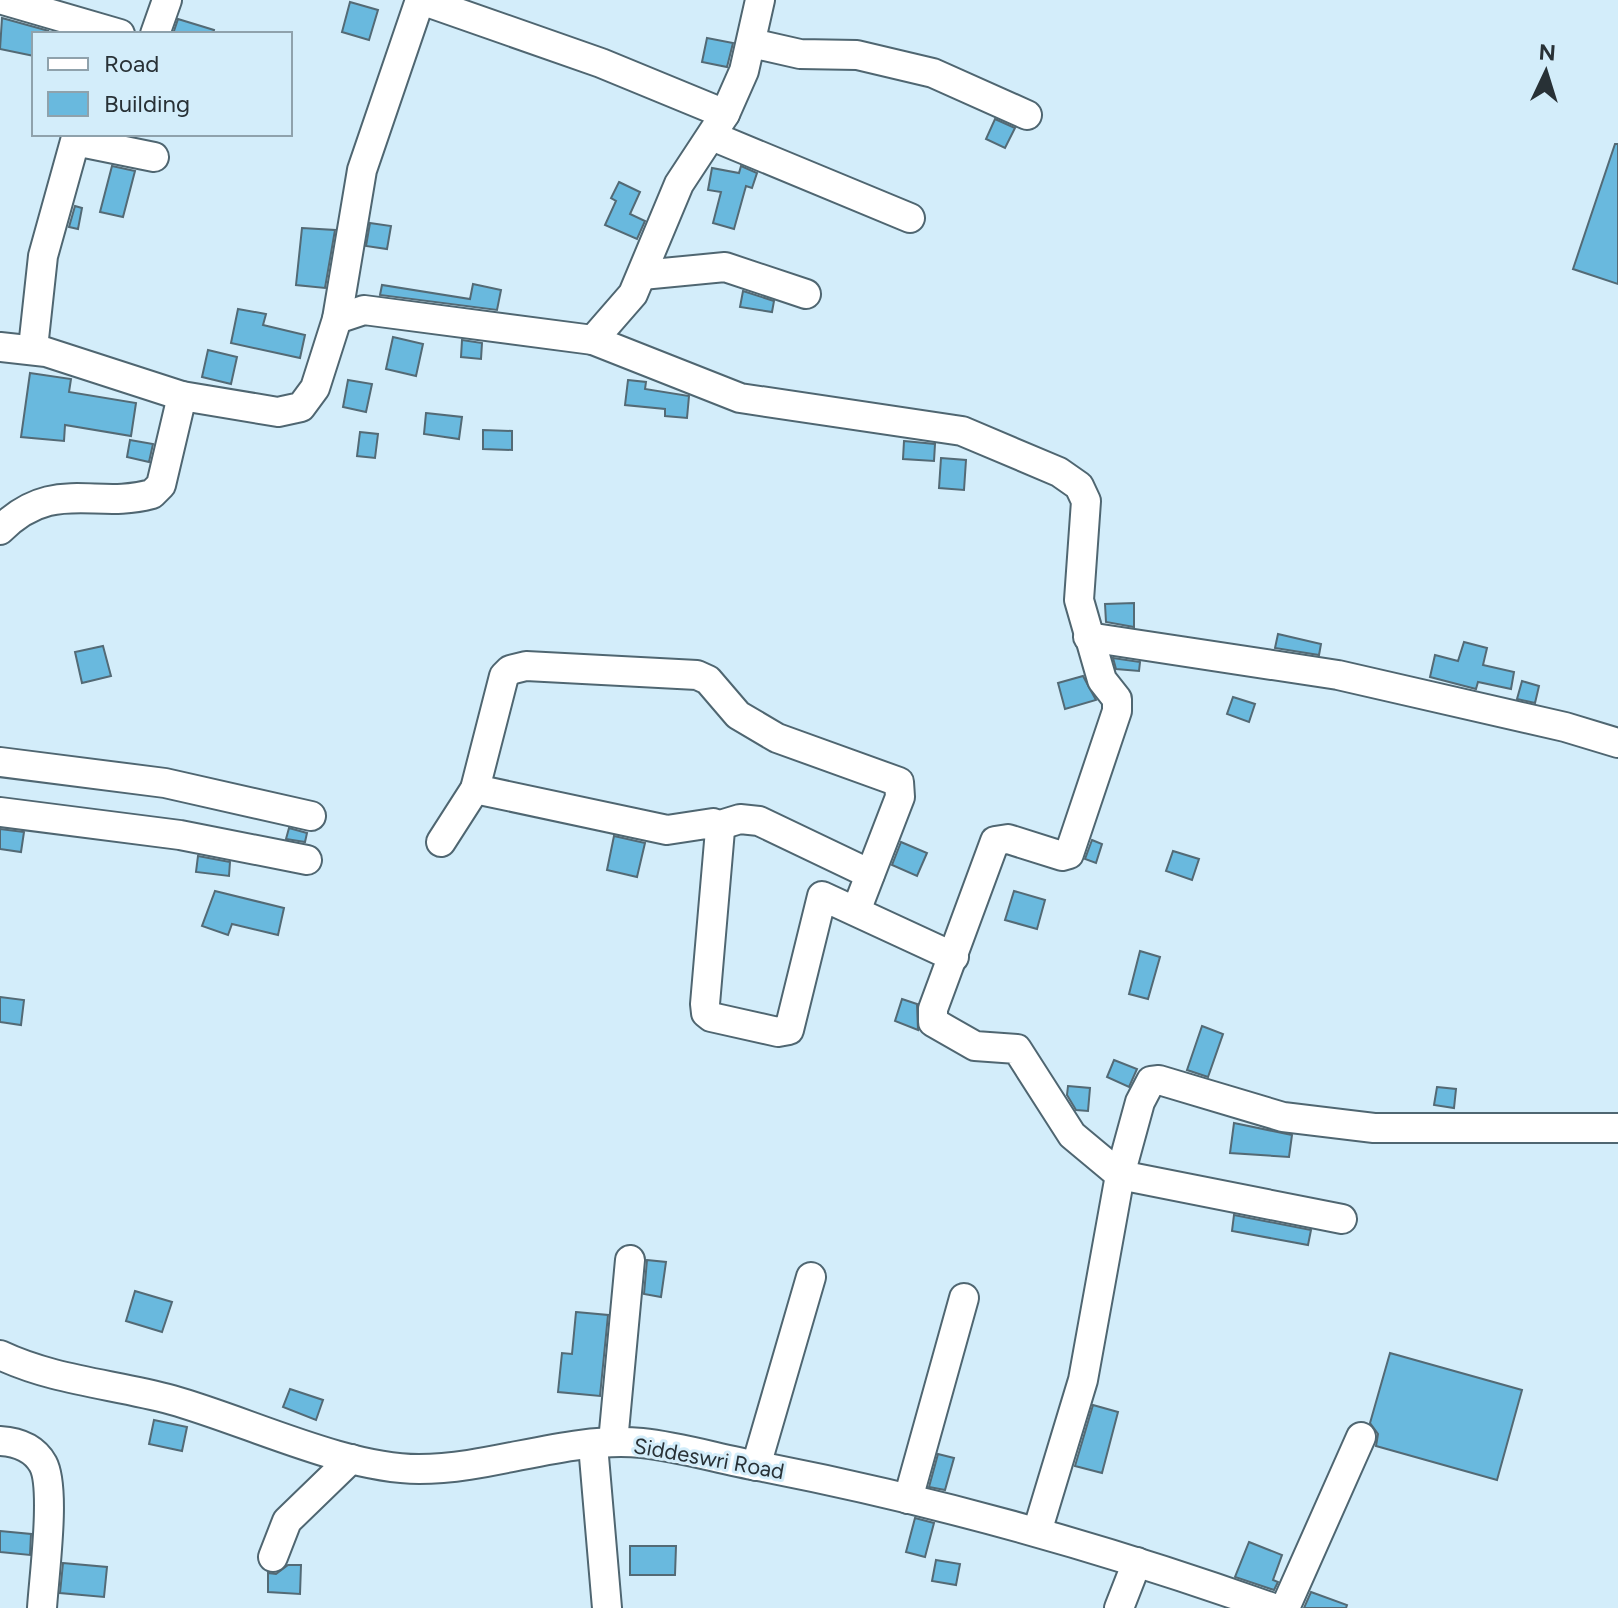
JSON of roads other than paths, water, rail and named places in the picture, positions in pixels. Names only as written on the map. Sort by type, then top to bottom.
[{"type":"street","points":[[3,0],[113,32]]},
{"type":"street","points":[[156,32],[167,0]]},
{"type":"street","points":[[0,347],[33,348],[182,396],[278,412],[301,407],[315,388],[337,319],[362,170],[420,0],[601,63],[719,125],[910,218]]},
{"type":"street","points":[[593,340],[624,306],[642,275],[679,184],[719,125],[744,71],[760,0]]},
{"type":"street","points":[[751,43],[800,54],[857,55],[933,73],[1027,115]]},
{"type":"street","points":[[33,348],[43,256],[75,141],[154,157]]},
{"type":"street","points":[[642,275],[714,266],[733,268],[806,294]]},
{"type":"street","points":[[337,319],[364,310],[593,340],[740,398],[962,431],[1059,472],[1079,486],[1086,501],[1079,589],[1088,637],[1102,680],[1118,704],[1072,849],[1062,856],[1008,839],[997,839],[933,1009],[933,1022],[975,1046],[1017,1049],[1072,1135],[1120,1175],[1342,1219]]},
{"type":"street","points":[[0,530],[14,517],[34,506],[69,496],[152,494],[161,485],[182,396]]},
{"type":"street","points":[[1088,637],[1324,672],[1565,727],[1618,743]]},
{"type":"street","points":[[441,842],[475,789],[504,676],[510,670],[526,666],[697,675],[708,680],[738,715],[777,738],[899,782],[900,797],[856,911]]},
{"type":"street","points":[[0,762],[165,783],[311,816]]},
{"type":"street","points":[[475,789],[667,830],[706,824],[717,826],[740,819],[759,821],[870,874]]},
{"type":"street","points":[[0,812],[180,835],[307,860]]},
{"type":"street","points":[[717,826],[720,830],[705,1004],[706,1013],[711,1017],[778,1032],[789,1030],[819,899],[825,897],[954,957]]},
{"type":"street","points":[[1037,1532],[1083,1380],[1120,1175],[1144,1087],[1159,1080],[1283,1117],[1374,1128],[1618,1128]]},
{"type":"street","points":[[607,1608],[603,1443],[630,1260]]},
{"type":"street","points":[[756,1466],[811,1277]]},
{"type":"street","points":[[908,1499],[964,1298]]},
{"type":"street","name":"Siddeswri Road","points":[[0,1355],[74,1381],[168,1399],[351,1459],[397,1468],[424,1469],[603,1443],[666,1447],[908,1499],[1037,1532],[1137,1562],[1257,1605]]},
{"type":"street","points":[[1285,1608],[1361,1437]]},
{"type":"street","points":[[0,1441],[27,1448],[45,1467],[49,1489],[42,1608]]},
{"type":"street","points":[[273,1557],[287,1521],[351,1459]]},
{"type":"street","points":[[1119,1608],[1137,1562]]}]
